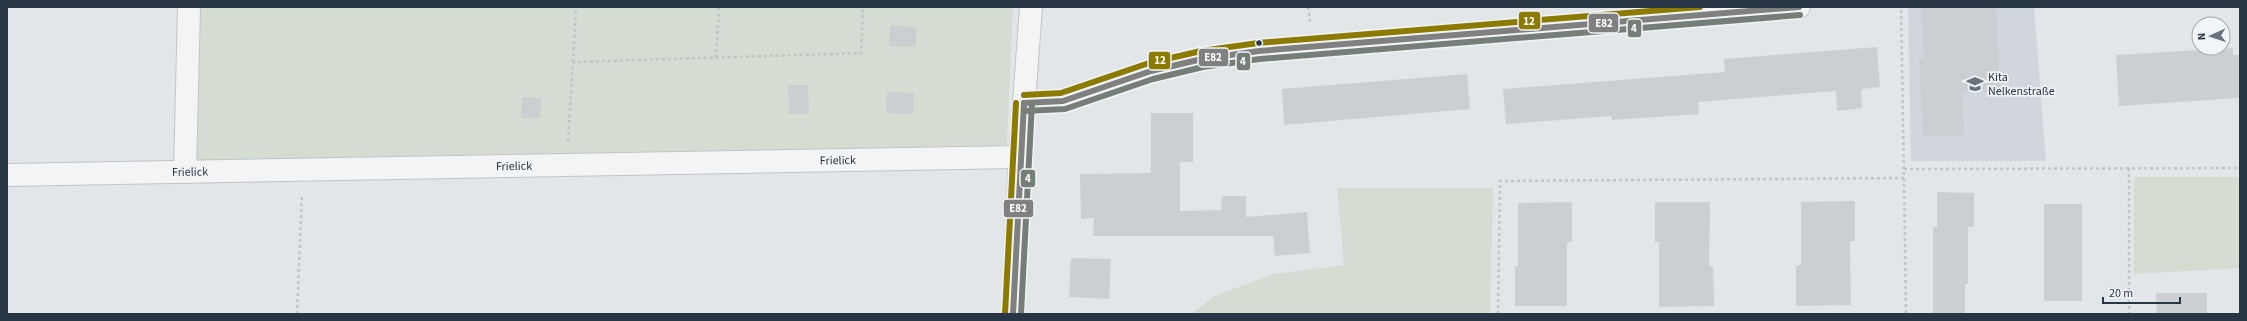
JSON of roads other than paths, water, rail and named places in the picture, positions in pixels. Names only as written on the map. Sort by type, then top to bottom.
[{"type":"street","points":[[185,172],[189,7]]},
{"type":"street","points":[[1013,314],[1020,157],[1030,7]]},
{"type":"street","points":[[1024,103],[1062,101],[1151,71],[1202,59],[1260,50],[1799,7]]},
{"type":"street","name":"Frielick","points":[[7,175],[1020,157]]},
{"type":"place","name":"Kita Nelkenstraße","points":[[1975,84]]}]
